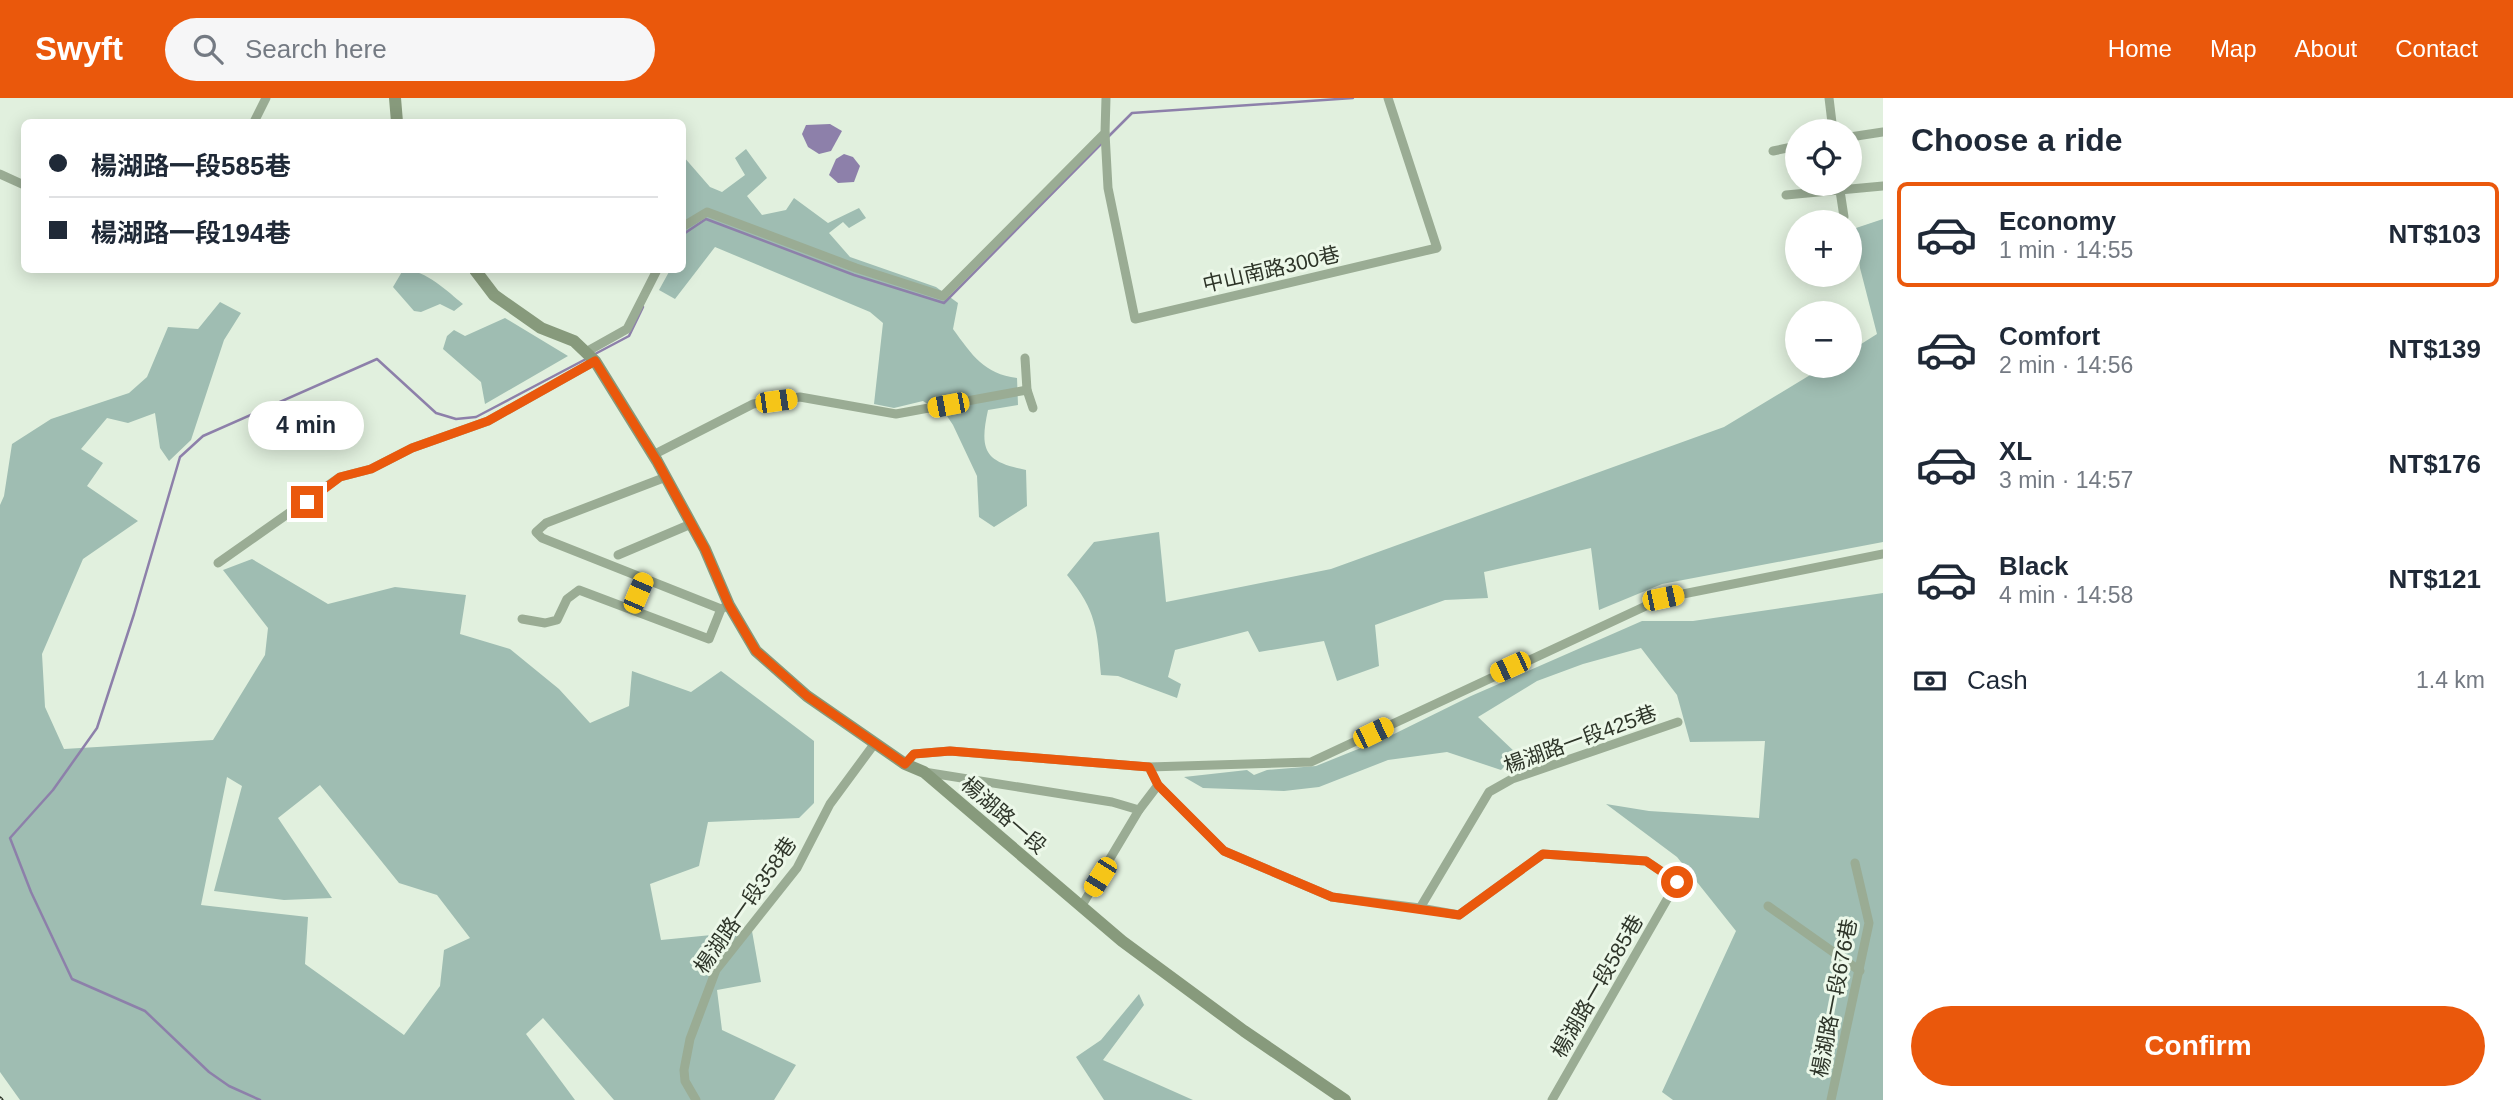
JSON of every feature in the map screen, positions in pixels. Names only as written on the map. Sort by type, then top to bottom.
[{"type":"street","points":[[256,119],[266,98]]},
{"type":"street","points":[[395,98],[397,119]]},
{"type":"street","points":[[686,224],[707,212],[856,268],[943,296],[1105,137],[1105,98]]},
{"type":"street","name":"中山南路300巷","points":[[1105,137],[1109,200],[1135,318],[1437,248],[1388,98]]},
{"type":"street","points":[[1829,98],[1832,119]]},
{"type":"street","points":[[1862,135],[1883,132]]},
{"type":"street","points":[[1773,150],[1785,148]]},
{"type":"street","points":[[0,174],[21,184]]},
{"type":"street","points":[[1862,186],[1883,186]]},
{"type":"street","name":"楊湖路一段","points":[[476,273],[494,295],[517,312],[541,327],[574,341],[590,356],[666,477],[691,524],[725,607],[770,666],[807,696],[905,764],[924,772],[1081,907],[1244,1031],[1345,1100]]},
{"type":"street","points":[[218,563],[340,477],[371,469],[412,448],[488,421],[590,356],[627,329],[655,273]]},
{"type":"street","points":[[1025,358],[1027,390],[1033,408]]},
{"type":"street","points":[[653,455],[753,404],[800,397],[896,414],[1027,390]]},
{"type":"street","points":[[522,618],[545,623],[557,621],[567,599],[579,590],[709,639],[725,607],[542,538],[536,532],[546,523],[666,477]]},
{"type":"street","points":[[618,555],[691,524]]},
{"type":"street","points":[[905,764],[914,754],[950,751],[1149,767],[1311,762],[1663,598],[1883,554]]},
{"type":"street","points":[[632,608],[644,578]]},
{"type":"street","name":"楊湖路一段425巷","points":[[1420,908],[1489,792],[1512,779],[1678,722]]},
{"type":"street","name":"楊湖路一段358巷","points":[[696,1100],[685,1080],[684,1070],[690,1039],[716,970],[797,868],[830,804],[875,743]]},
{"type":"street","points":[[1149,767],[1158,785],[1224,851],[1332,897],[1420,908]]},
{"type":"street","points":[[924,772],[967,777],[1053,795],[1112,802],[1139,810]]},
{"type":"street","points":[[1081,907],[1139,810],[1158,785]]},
{"type":"street","name":"楊湖路一段585巷","points":[[1420,908],[1459,915],[1543,854],[1646,861],[1677,882],[1552,1100]]},
{"type":"street","name":"楊湖路一段676巷","points":[[1831,1100],[1869,923],[1855,863]]},
{"type":"street","points":[[1768,906],[1860,971]]},
{"type":"shaded area","points":[[830,124],[842,131],[831,151],[819,154],[808,147],[802,134],[806,125]]},
{"type":"shaded area","points":[[746,149],[767,178],[747,196],[762,215],[786,210],[794,198],[828,223],[859,208],[866,218],[849,228],[843,222],[829,233],[850,257],[936,287],[958,303],[953,329],[966,347],[987,368],[1017,378],[1018,405],[988,410],[984,436],[988,452],[994,458],[1012,467],[1026,470],[1027,506],[994,527],[979,517],[977,476],[947,416],[923,401],[894,408],[874,404],[883,323],[870,312],[715,247],[675,299],[659,290],[668,273],[686,273],[686,159],[710,187],[722,192],[745,175],[735,158]]},
{"type":"shaded area","points":[[844,154],[853,157],[860,166],[854,182],[838,183],[829,175],[836,159]]},
{"type":"shaded area","points":[[1883,219],[1883,542],[1662,584],[1599,610],[1591,548],[1484,572],[1488,598],[1445,600],[1375,625],[1379,666],[1337,681],[1324,641],[1259,652],[1248,631],[1175,650],[1168,677],[1181,684],[1177,698],[1118,676],[1101,675],[1094,622],[1084,599],[1067,575],[1094,542],[1159,532],[1166,602],[1331,569],[1724,427],[1805,378],[1862,378],[1862,343],[1877,334],[1862,276],[1862,226]]},
{"type":"shaded area","points":[[401,273],[419,273],[443,287],[463,304],[454,311],[440,304],[421,312],[414,311],[393,287]]},
{"type":"shaded area","points":[[220,302],[241,313],[224,340],[191,440],[169,461],[160,448],[155,413],[128,423],[107,418],[81,449],[103,463],[87,486],[138,521],[83,559],[42,654],[45,707],[64,749],[213,740],[265,655],[268,628],[223,570],[252,559],[328,604],[395,587],[466,595],[460,634],[510,649],[559,689],[590,723],[629,706],[632,671],[691,692],[721,671],[814,741],[814,803],[799,818],[708,822],[699,866],[650,884],[661,940],[752,931],[761,982],[717,990],[722,1030],[796,1065],[774,1100],[614,1100],[543,1018],[526,1034],[575,1100],[20,1100],[0,1072],[0,505],[4,496],[12,444],[51,419],[129,393],[147,377],[168,327],[198,329]],"holes":[[[227,777],[242,786],[214,891],[284,900],[332,898],[278,818],[320,785],[399,883],[437,895],[470,938],[444,950],[440,986],[404,1035],[305,964],[308,917],[201,905]]]},
{"type":"shaded area","points":[[505,318],[568,356],[485,404],[481,382],[443,349],[447,336],[454,330],[465,336]]},
{"type":"shaded area","points":[[1883,593],[1883,1100],[1673,1100],[1662,1092],[1736,931],[1677,857],[1606,804],[1649,811],[1759,818],[1765,741],[1690,742],[1677,695],[1641,648],[1583,664],[1537,681],[1478,717],[1517,754],[1501,770],[1447,752],[1388,760],[1319,787],[1284,791],[1203,788],[1184,777],[1247,770],[1254,775],[1267,770],[1316,766],[1388,737],[1471,696],[1642,621],[1693,621]]},
{"type":"shaded area","points":[[1139,994],[1144,1005],[1103,1060],[1193,1100],[1104,1100],[1076,1057],[1101,1040]]},
{"type":"waterway","points":[[1108,137],[1132,113],[1353,98]]},
{"type":"waterway","points":[[686,232],[706,219],[854,275],[944,303],[1103,142]]},
{"type":"waterway","points":[[595,354],[629,336],[643,307]]},
{"type":"waterway","points":[[260,1100],[229,1086],[209,1072],[145,1011],[72,979],[31,892],[10,838],[53,790],[97,728],[180,457],[203,436],[377,359],[436,413],[456,419],[476,417],[586,359]]},
{"type":"route","points":[[307,502],[340,477],[371,469],[412,448],[488,421],[595,361],[657,461],[705,549],[729,605],[756,651],[807,696],[905,764],[914,754],[950,751],[1149,767],[1158,785],[1224,851],[1332,897],[1459,915],[1543,854],[1646,861],[1677,882]]}]
